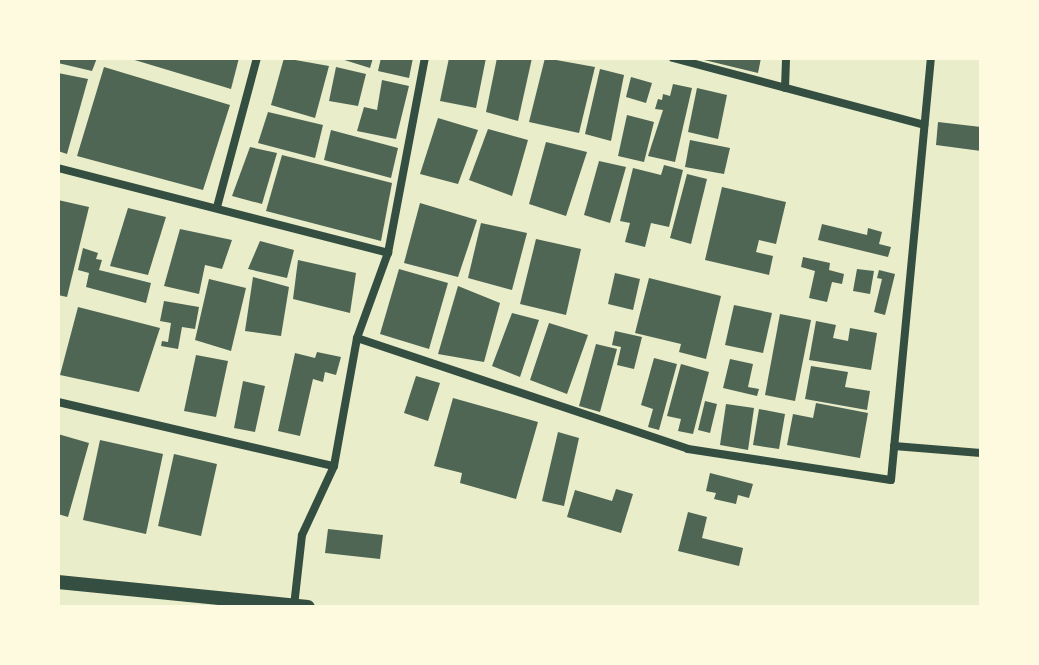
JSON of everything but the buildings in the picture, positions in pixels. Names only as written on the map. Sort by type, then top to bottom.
[{"type":"street","points":[[217,207],[257,58]]},
{"type":"street","points":[[58,582],[301,606],[302,535],[334,466],[357,338],[388,253],[425,58]]},
{"type":"street","points":[[673,58],[924,125]]},
{"type":"street","points":[[785,88],[786,58]]},
{"type":"street","points":[[357,338],[688,449],[891,480],[931,58]]},
{"type":"street","points":[[58,168],[388,253]]},
{"type":"street","points":[[58,402],[334,466]]},
{"type":"street","points":[[894,446],[981,453]]}]
